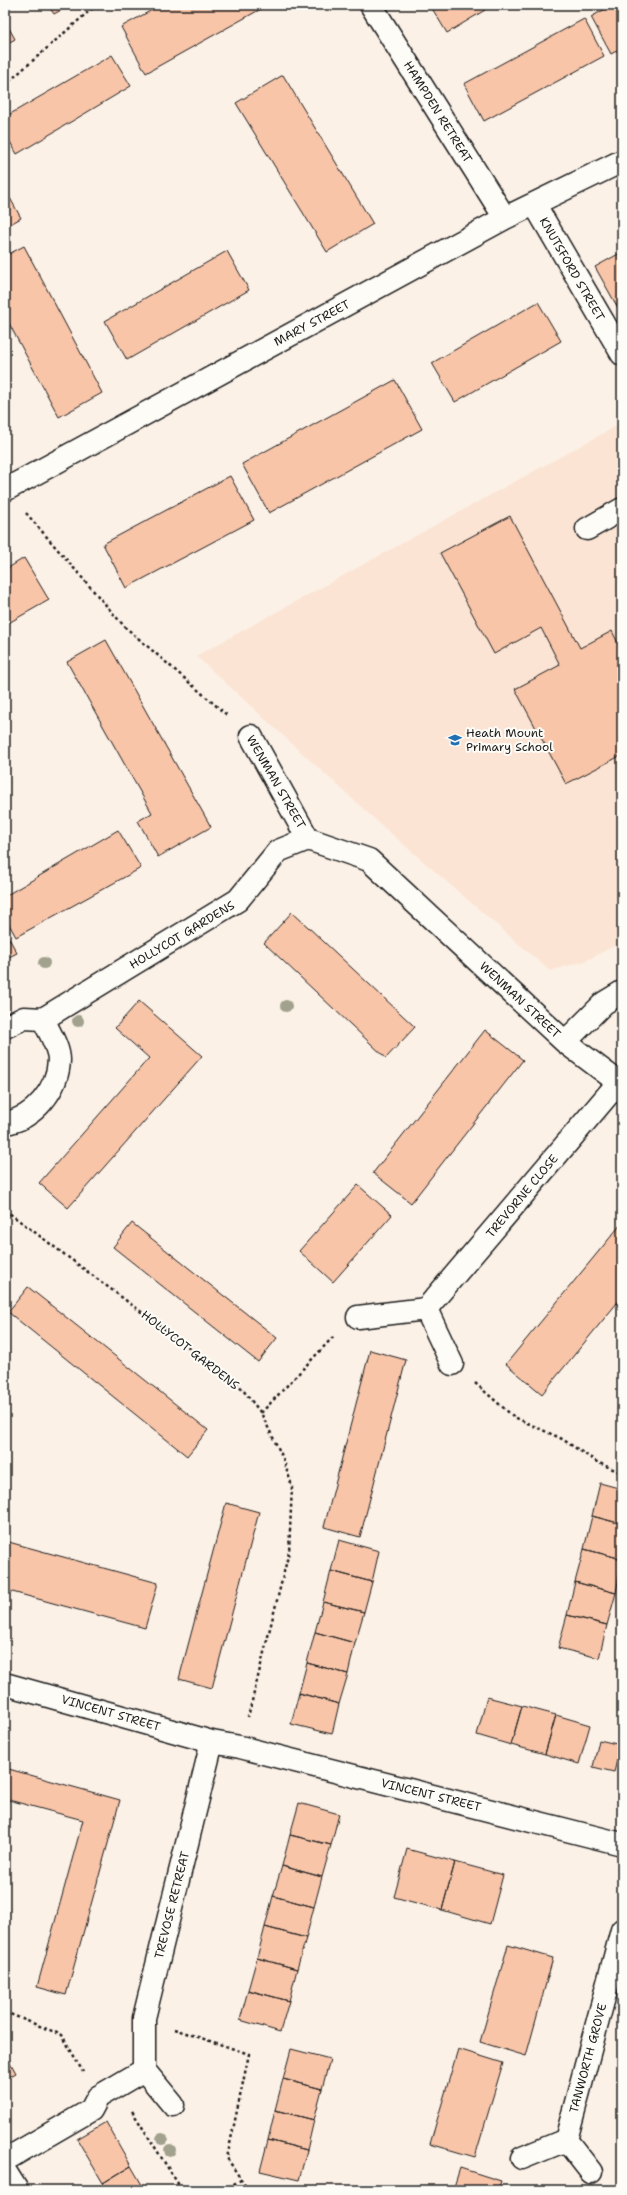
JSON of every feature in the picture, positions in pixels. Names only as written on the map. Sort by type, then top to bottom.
[{"type":"street","name":"HAMPDEN RETREAT","points":[[372,5],[505,218]]},
{"type":"street","name":"MARY STREET","points":[[5,490],[505,218],[535,205],[622,162]]},
{"type":"street","name":"KNUTSFORD STREET","points":[[535,205],[622,354]]},
{"type":"street","points":[[587,529],[622,509]]},
{"type":"street","name":"WENMAN STREET","points":[[251,736],[308,839],[369,860],[565,1042],[604,1003],[622,992]]},
{"type":"street","name":"HOLLYCOT GARDENS","points":[[43,1019],[238,900],[278,850],[308,839]]},
{"type":"street","points":[[5,1027],[24,1018],[43,1019],[59,1059],[52,1090],[35,1109],[16,1121],[5,1123]]},
{"type":"street","points":[[565,1042],[620,1084]]},
{"type":"street","name":"TREVORNE CLOSE","points":[[426,1309],[620,1084]]},
{"type":"street","points":[[358,1317],[426,1309],[452,1364]]},
{"type":"street","name":"VINCENT STREET","points":[[5,1684],[212,1742],[240,1747],[622,1844]]},
{"type":"street","name":"TREVOSE RETREAT","points":[[144,2070],[144,2018],[212,1742]]},
{"type":"street","name":"TANWORTH GROVE","points":[[566,2140],[622,1930]]},
{"type":"street","points":[[5,2160],[91,2110],[98,2097],[144,2070],[174,2106]]},
{"type":"street","points":[[522,2158],[566,2140],[591,2172]]},
{"type":"street","points":[[5,2171],[17,2190]]},
{"type":"path","points":[[5,85],[96,5]]},
{"type":"path","name":"WENMAN STREET","points":[[21,508],[124,626],[251,736]]},
{"type":"path","name":"HOLLYCOT GARDENS","points":[[5,1210],[239,1385],[261,1413]]},
{"type":"path","points":[[240,1747],[289,1552],[292,1486],[283,1458],[261,1413],[331,1338],[358,1317]]},
{"type":"path","points":[[452,1364],[514,1418],[562,1439],[597,1462],[622,1473]]},
{"type":"path","points":[[5,2012],[62,2035],[110,2115],[130,2107],[182,2190]]},
{"type":"path","points":[[144,2018],[249,2054],[227,2158],[248,2190]]},
{"type":"path","points":[[223,2190],[242,2180]]},
{"type":"shaded area","name":"Heath Mount Primary School","points":[[622,423],[622,942],[585,961],[550,971],[380,824],[196,656]]},
{"type":"building","points":[[48,5],[70,5],[54,14]]},
{"type":"building","points":[[161,5],[268,5],[146,73],[121,27]]},
{"type":"building","points":[[430,5],[482,5],[485,10],[447,33]]},
{"type":"building","points":[[612,5],[622,5],[622,48],[611,54],[591,17]]},
{"type":"building","points":[[584,19],[604,56],[484,121],[464,84]]},
{"type":"building","points":[[5,21],[15,39],[5,45]]},
{"type":"building","points":[[112,55],[131,86],[17,154],[5,133],[5,117]]},
{"type":"building","points":[[283,75],[373,224],[327,252],[236,103]]},
{"type":"building","points":[[5,189],[21,218],[5,227]]},
{"type":"building","points":[[24,246],[102,393],[59,417],[5,316],[5,256]]},
{"type":"building","points":[[227,251],[249,290],[127,360],[105,321]]},
{"type":"building","points":[[622,252],[622,315],[595,267]]},
{"type":"building","points":[[538,302],[561,341],[455,402],[432,363]]},
{"type":"building","points":[[395,380],[422,429],[269,513],[242,464]]},
{"type":"building","points":[[230,476],[254,520],[126,588],[103,544]]},
{"type":"building","points":[[510,516],[580,648],[612,631],[622,651],[622,755],[566,784],[515,689],[560,665],[541,628],[494,654],[440,553]]},
{"type":"building","points":[[24,558],[49,600],[5,625],[5,570]]},
{"type":"building","points":[[106,640],[211,827],[158,857],[138,821],[152,813],[67,662]]},
{"type":"building","points":[[118,830],[141,868],[16,937],[5,917],[5,896]]},
{"type":"building","points":[[292,912],[415,1027],[386,1058],[264,943]]},
{"type":"building","points":[[5,931],[17,953],[5,959]]},
{"type":"building","points":[[139,1001],[202,1056],[68,1208],[39,1183],[149,1058],[115,1028]]},
{"type":"building","points":[[485,1030],[523,1060],[411,1203],[373,1173]]},
{"type":"building","points":[[358,1185],[392,1215],[333,1282],[299,1251]]},
{"type":"building","points":[[132,1223],[277,1338],[258,1362],[113,1247]]},
{"type":"building","points":[[622,1223],[622,1297],[542,1394],[506,1364]]},
{"type":"building","points":[[28,1287],[208,1430],[187,1456],[8,1312]]},
{"type":"building","points":[[370,1350],[406,1360],[360,1537],[324,1527]]},
{"type":"building","points":[[600,1483],[622,1489],[622,1524],[592,1516]]},
{"type":"building","points":[[226,1503],[259,1512],[212,1688],[179,1679]]},
{"type":"building","points":[[592,1516],[622,1524],[622,1559],[584,1549]]},
{"type":"building","points":[[339,1540],[379,1551],[372,1582],[331,1571]]},
{"type":"building","points":[[5,1541],[158,1583],[145,1628],[5,1590]]},
{"type":"building","points":[[584,1549],[622,1559],[616,1593],[575,1582]]},
{"type":"building","points":[[331,1571],[372,1582],[364,1612],[323,1602]]},
{"type":"building","points":[[575,1582],[616,1593],[607,1625],[567,1615]]},
{"type":"building","points":[[323,1602],[364,1612],[355,1643],[315,1632]]},
{"type":"building","points":[[567,1615],[607,1625],[599,1658],[558,1648]]},
{"type":"building","points":[[315,1632],[355,1643],[348,1674],[307,1663]]},
{"type":"building","points":[[307,1663],[348,1674],[339,1704],[299,1693]]},
{"type":"building","points":[[299,1693],[339,1704],[332,1734],[291,1724]]},
{"type":"building","points":[[487,1697],[522,1706],[511,1745],[477,1735]]},
{"type":"building","points":[[522,1706],[556,1715],[545,1754],[511,1745]]},
{"type":"building","points":[[556,1715],[590,1725],[579,1764],[545,1754]]},
{"type":"building","points":[[599,1740],[621,1745],[614,1772],[593,1767]]},
{"type":"building","points":[[5,1768],[120,1800],[66,1995],[37,1987],[83,1820],[5,1799]]},
{"type":"building","points":[[299,1803],[339,1814],[331,1845],[290,1835]]},
{"type":"building","points":[[290,1835],[331,1845],[322,1877],[282,1866]]},
{"type":"building","points":[[407,1849],[455,1862],[442,1910],[394,1897]]},
{"type":"building","points":[[455,1862],[503,1875],[490,1924],[442,1910]]},
{"type":"building","points":[[282,1866],[322,1877],[314,1907],[273,1896]]},
{"type":"building","points":[[273,1896],[314,1907],[306,1938],[265,1927]]},
{"type":"building","points":[[265,1927],[306,1938],[297,1969],[257,1958]]},
{"type":"building","points":[[508,1945],[553,1958],[526,2056],[480,2042]]},
{"type":"building","points":[[257,1958],[297,1969],[289,2001],[248,1990]]},
{"type":"building","points":[[248,1990],[289,2001],[280,2032],[240,2020]]},
{"type":"building","points":[[291,2049],[330,2059],[322,2089],[283,2079]]},
{"type":"building","points":[[458,2049],[503,2063],[475,2157],[430,2144]]},
{"type":"building","points":[[5,2053],[16,2073],[5,2079]]},
{"type":"building","points":[[283,2079],[322,2089],[314,2120],[275,2110]]},
{"type":"building","points":[[275,2110],[314,2120],[307,2150],[268,2140]]},
{"type":"building","points":[[106,2122],[131,2166],[103,2183],[77,2139]]},
{"type":"building","points":[[268,2140],[307,2150],[299,2180],[260,2171]]},
{"type":"building","points":[[131,2166],[145,2190],[107,2190],[103,2183]]},
{"type":"building","points":[[460,2168],[501,2181],[498,2190],[453,2190]]},
{"type":"place","name":"Heath Mount Primary School","points":[[455,740]]}]
